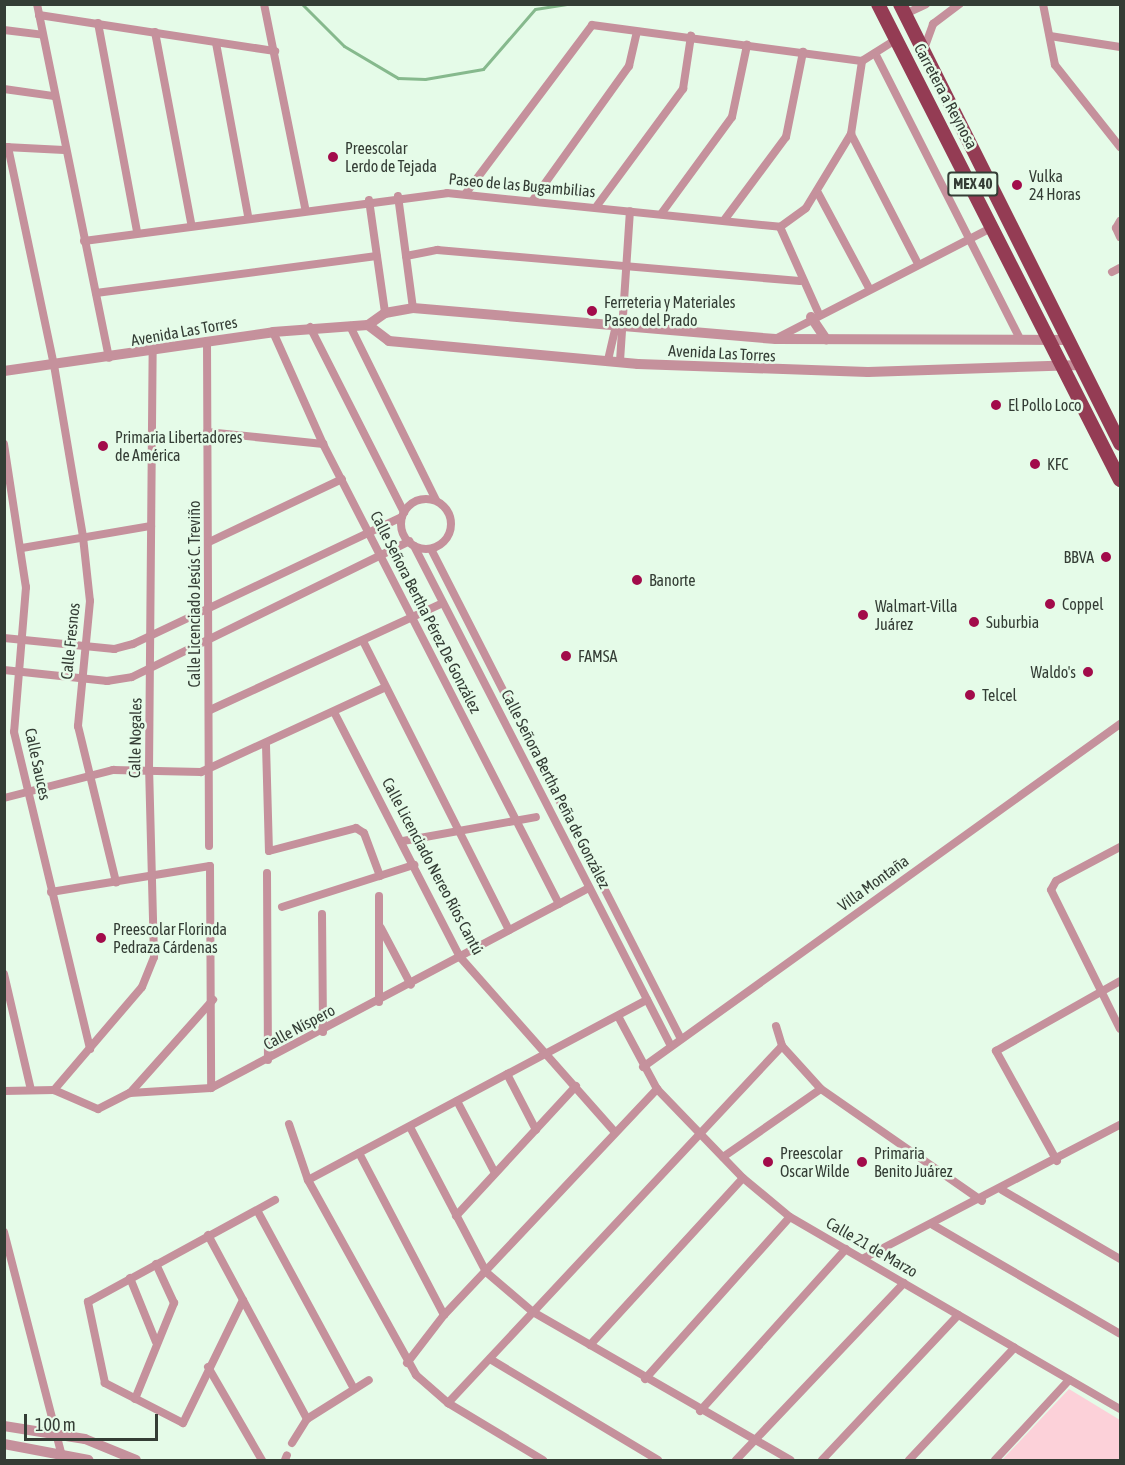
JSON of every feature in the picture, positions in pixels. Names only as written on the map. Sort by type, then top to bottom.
[{"type":"main road","name":"Carretera a Reynosa","points":[[878,4],[936,109],[1061,367]]},
{"type":"main road","name":"Carretera a Reynosa","points":[[902,9],[1081,365]]},
{"type":"main road","points":[[902,9],[908,44],[936,109]]},
{"type":"main road","name":"MEX 40","points":[[1081,365],[1120,444]]},
{"type":"main road","name":"MEX 40","points":[[1061,367],[1120,480]]},
{"type":"street","points":[[37,4],[53,96],[109,358]]},
{"type":"street","points":[[264,4],[305,208]]},
{"type":"street","points":[[902,9],[926,4]]},
{"type":"street","points":[[924,49],[933,24],[960,4]]},
{"type":"street","points":[[1043,4],[1052,56],[1120,147]]},
{"type":"street","points":[[39,15],[275,51]]},
{"type":"street","points":[[98,23],[137,232]]},
{"type":"street","points":[[466,193],[589,26],[691,36],[862,61],[897,39]]},
{"type":"street","points":[[4,30],[42,35]]},
{"type":"street","points":[[155,32],[191,224]]},
{"type":"street","points":[[533,200],[629,66],[637,32]]},
{"type":"street","points":[[596,207],[683,89],[691,36]]},
{"type":"street","points":[[1050,36],[1120,47]]},
{"type":"street","points":[[216,43],[248,215]]},
{"type":"street","points":[[661,214],[732,117],[747,45]]},
{"type":"street","points":[[725,219],[786,136],[803,52]]},
{"type":"street","points":[[874,53],[971,238],[1019,337]]},
{"type":"street","points":[[826,339],[800,281],[780,227],[792,222],[818,193],[851,134],[862,61]]},
{"type":"street","points":[[4,89],[53,96]]},
{"type":"street","points":[[851,134],[918,264]]},
{"type":"street","points":[[6,147],[64,150]]},
{"type":"street","name":"Calle Fresnos","points":[[6,147],[54,365],[82,537],[90,601],[78,726],[88,776],[116,882]]},
{"type":"street","name":"Paseo de las Bugambilias","points":[[84,241],[248,215],[398,196],[466,193],[725,219],[780,227]]},
{"type":"street","points":[[818,193],[868,288]]},
{"type":"street","points":[[398,196],[413,308]]},
{"type":"street","points":[[369,200],[385,314]]},
{"type":"street","points":[[620,362],[620,325],[630,211]]},
{"type":"street","points":[[1120,221],[1116,228],[1120,237]]},
{"type":"street","points":[[776,339],[815,314],[993,227]]},
{"type":"street","points":[[406,256],[438,250],[626,264],[800,281]]},
{"type":"street","points":[[96,293],[377,256]]},
{"type":"street","points":[[1112,272],[1120,268]]},
{"type":"street","name":"Avenida Las Torres","points":[[4,370],[153,352],[207,341],[310,327],[368,325],[385,314],[413,308],[776,339],[1019,337],[1069,340]]},
{"type":"street","name":"Avenida Las Torres","points":[[368,325],[389,341],[620,362],[868,372],[1081,365]]},
{"type":"street","points":[[608,360],[620,325]]},
{"type":"street","points":[[4,670],[82,680],[117,680],[151,670],[411,543],[431,549],[446,540],[452,524],[435,500],[350,326]]},
{"type":"street","points":[[310,327],[403,514],[411,543]]},
{"type":"street","name":"Calle Señora Bertha Pérez De González","points":[[273,332],[323,444],[370,532],[514,821],[559,904]]},
{"type":"street","name":"Calle Licenciado Jesús C. Treviño","points":[[207,341],[209,846]]},
{"type":"street","name":"Calle Nogales","points":[[54,1090],[142,987],[152,967],[149,770],[153,352]]},
{"type":"street","points":[[207,432],[323,444]]},
{"type":"street","name":"Calle Sauces","points":[[4,444],[22,548],[22,640],[14,732],[90,1049]]},
{"type":"street","points":[[209,542],[342,479]]},
{"type":"street","points":[[4,638],[114,649],[151,637],[208,607],[370,532],[403,514],[417,501],[435,500]]},
{"type":"street","points":[[22,548],[151,526]]},
{"type":"street","name":"Calle Señora Bertha Peña de González","points":[[411,543],[671,1046]]},
{"type":"street","name":"Calle Señora Bertha Peña de González","points":[[431,549],[681,1039]]},
{"type":"street","points":[[210,710],[443,603]]},
{"type":"street","points":[[363,641],[384,687],[459,828],[509,930]]},
{"type":"street","points":[[4,798],[28,794],[88,776],[149,770],[174,776],[210,769],[266,745],[384,687]]},
{"type":"street","name":"Calle Licenciado Nereo Ríos Cantú","points":[[334,712],[403,841],[460,957],[614,1131]]},
{"type":"street","name":"Villa Montaña","points":[[643,1067],[1120,724]]},
{"type":"street","points":[[266,745],[269,851],[356,828],[364,833],[380,876]]},
{"type":"street","points":[[403,841],[459,828],[536,817]]},
{"type":"street","points":[[1120,847],[1056,881],[1051,890],[1120,1029]]},
{"type":"street","points":[[282,907],[414,865]]},
{"type":"street","points":[[51,892],[116,882],[152,873],[210,866],[213,1000],[211,1088]]},
{"type":"street","points":[[267,873],[268,1060]]},
{"type":"street","name":"Calle Níspero","points":[[4,1091],[54,1090],[98,1109],[130,1093],[211,1088],[323,1032],[589,888]]},
{"type":"street","points":[[379,896],[379,1002]]},
{"type":"street","points":[[322,914],[323,1032]]},
{"type":"street","points":[[380,927],[411,985]]},
{"type":"street","points":[[626,961],[638,955]]},
{"type":"street","points":[[4,974],[31,1090]]},
{"type":"street","points":[[1057,1161],[996,1051],[1120,981]]},
{"type":"street","points":[[130,1093],[213,1000]]},
{"type":"street","points":[[308,1180],[647,1000]]},
{"type":"street","points":[[618,1016],[643,1067]]},
{"type":"street","points":[[776,1026],[782,1046],[821,1089],[982,1201]]},
{"type":"street","points":[[448,1403],[782,1046]]},
{"type":"street","name":"Calle 21 de Marzo","points":[[643,1067],[657,1089],[700,1135],[743,1178],[790,1217],[864,1257],[904,1283],[1120,1409]]},
{"type":"street","points":[[507,1074],[536,1130]]},
{"type":"street","points":[[456,1216],[576,1086]]},
{"type":"street","points":[[407,1362],[444,1315],[614,1131],[657,1089]]},
{"type":"street","points":[[723,1157],[821,1089]]},
{"type":"street","points":[[457,1101],[495,1173]]},
{"type":"street","points":[[289,1124],[308,1180],[407,1362],[448,1403],[543,1461]]},
{"type":"street","points":[[864,1257],[982,1201],[1120,1125]]},
{"type":"street","points":[[410,1127],[486,1272],[532,1312],[752,1443],[790,1461]]},
{"type":"street","points":[[359,1154],[444,1315]]},
{"type":"street","points":[[590,1345],[743,1178]]},
{"type":"street","points":[[1002,1190],[1120,1259]]},
{"type":"street","points":[[243,1300],[208,1367],[183,1423],[105,1383],[85,1306],[130,1278],[208,1235],[258,1212],[276,1200]]},
{"type":"street","points":[[258,1212],[354,1389]]},
{"type":"street","points":[[645,1379],[790,1217]]},
{"type":"street","points":[[933,1224],[1120,1334]]},
{"type":"street","points":[[5,1234],[62,1452]]},
{"type":"street","points":[[208,1235],[307,1419]]},
{"type":"street","points":[[700,1411],[846,1249]]},
{"type":"street","points":[[135,1399],[156,1342],[174,1304],[156,1264]]},
{"type":"street","points":[[130,1278],[156,1342]]},
{"type":"street","points":[[736,1461],[904,1283]]},
{"type":"street","points":[[822,1461],[958,1315]]},
{"type":"street","points":[[909,1461],[1014,1348]]},
{"type":"street","points":[[490,1359],[658,1461]]},
{"type":"street","points":[[208,1367],[262,1461]]},
{"type":"street","points":[[292,1443],[307,1419],[369,1380]]},
{"type":"street","points":[[995,1461],[1069,1380]]},
{"type":"street","points":[[4,1426],[56,1432],[136,1461]]},
{"type":"street","points":[[4,1444],[62,1452],[89,1461]]},
{"type":"shaded area","points":[[1069,1389],[1120,1420],[1120,1460],[1002,1460]]},
{"type":"waterway","points":[[302,4],[344,46],[398,78],[425,79],[483,69],[535,9],[567,4]]},
{"type":"place","name":"Preescolar Lerdo de Tejada","points":[[333,157]]},
{"type":"place","name":"Vulka 24 Horas","points":[[1017,185]]},
{"type":"place","name":"Ferreteria y Materiales Paseo del Prado","points":[[592,311]]},
{"type":"place","name":"El Pollo Loco","points":[[996,405]]},
{"type":"place","name":"Primaria Libertadores de América","points":[[103,446]]},
{"type":"place","name":"KFC","points":[[1035,464]]},
{"type":"place","name":"BBVA","points":[[1106,557]]},
{"type":"place","name":"Banorte","points":[[637,580]]},
{"type":"place","name":"Coppel","points":[[1050,604]]},
{"type":"place","name":"Walmart-Villa Juárez","points":[[863,615]]},
{"type":"place","name":"Suburbia","points":[[974,622]]},
{"type":"place","name":"FAMSA","points":[[566,656]]},
{"type":"place","name":"Waldo's","points":[[1088,672]]},
{"type":"place","name":"Telcel","points":[[970,695]]},
{"type":"place","name":"Preescolar Florinda Pedraza Cárdenas","points":[[101,938]]},
{"type":"place","name":"Preescolar Oscar Wilde","points":[[768,1162]]},
{"type":"place","name":"Primaria Benito Juárez","points":[[862,1162]]}]
